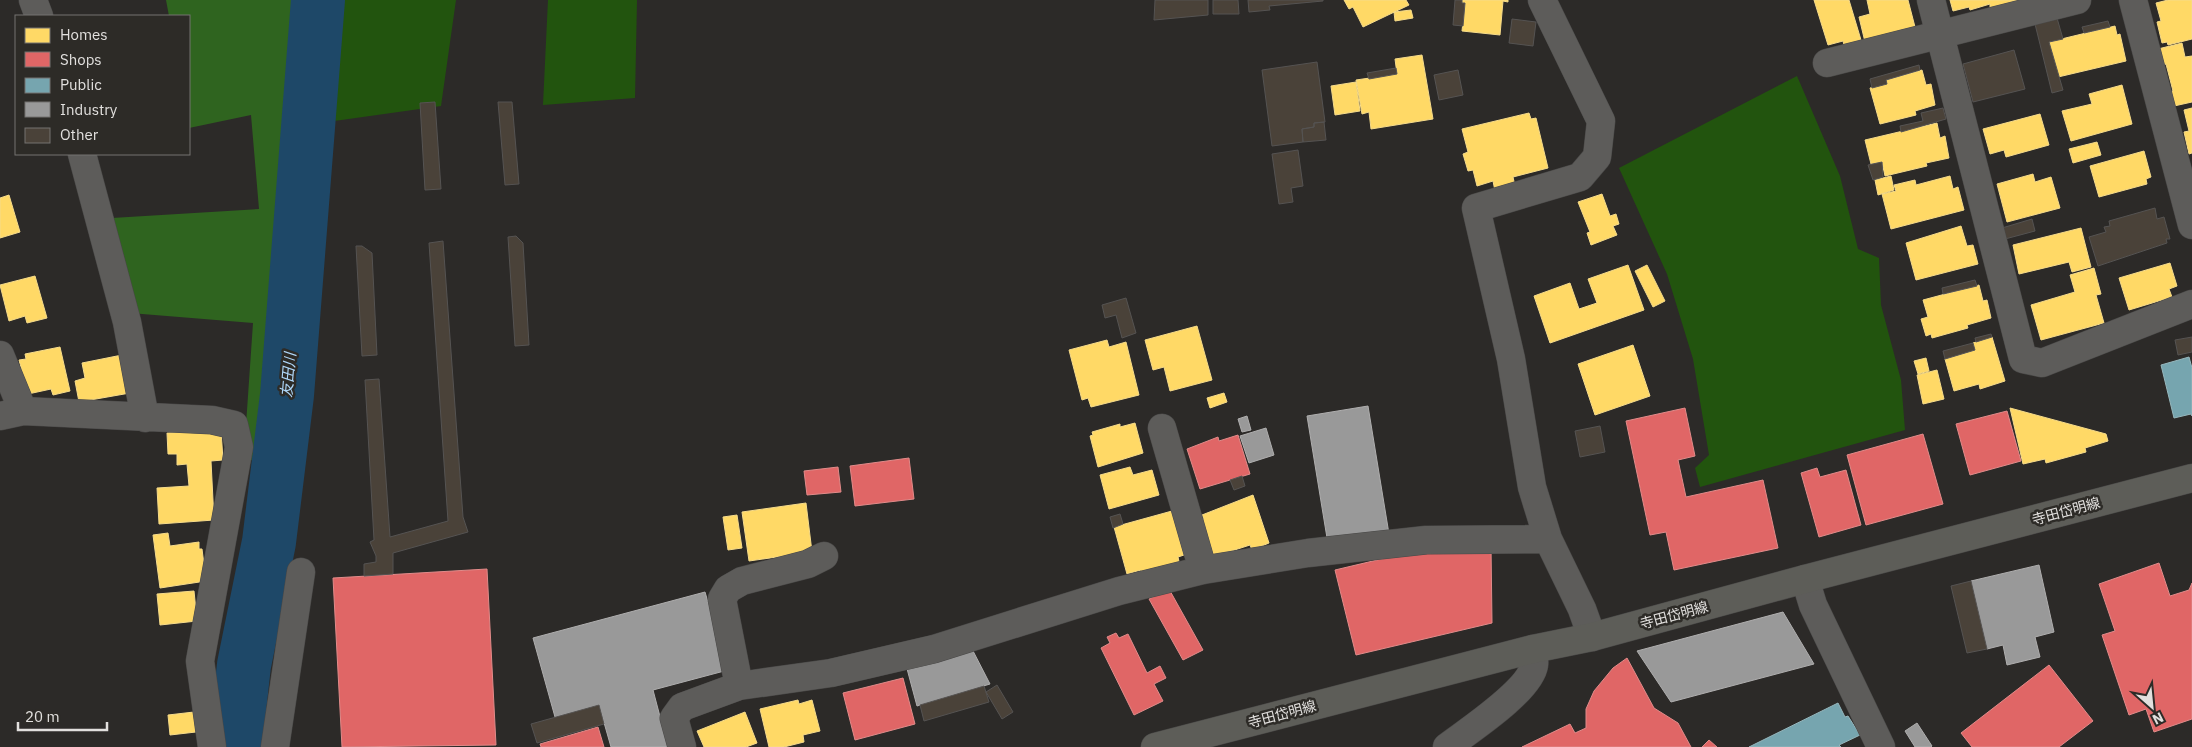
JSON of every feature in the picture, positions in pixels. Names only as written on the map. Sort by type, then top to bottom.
[{"type":"main road","name":"寺田岱明線","points":[[1155,747],[1533,649],[1592,637],[1805,579],[2192,478]]},
{"type":"street","points":[[33,0],[39,15]]},
{"type":"street","points":[[1542,0],[1601,121],[1597,157],[1580,177],[1476,208],[1511,359],[1532,487],[1548,539],[1582,609],[1592,637]]},
{"type":"street","points":[[1931,0],[2023,359],[2042,363],[2192,304]]},
{"type":"street","points":[[1827,63],[2077,0]]},
{"type":"street","points":[[2133,0],[2192,225]]},
{"type":"street","points":[[82,155],[127,322],[145,418]]},
{"type":"street","points":[[0,355],[11,414],[212,420],[234,425],[239,446],[200,661],[212,747]]},
{"type":"street","points":[[1162,428],[1203,570]]},
{"type":"street","points":[[682,747],[674,718],[682,707],[739,686],[831,673],[934,650],[1119,591],[1203,570],[1308,553],[1426,540],[1548,539]]},
{"type":"street","points":[[739,686],[722,599],[728,589],[742,581],[808,564],[824,556]]},
{"type":"street","points":[[275,747],[301,572]]},
{"type":"street","points":[[1805,579],[1813,605],[1880,747]]},
{"type":"street","points":[[1447,747],[1508,700],[1522,685],[1528,678],[1534,665],[1533,649]]},
{"type":"green space","points":[[166,0],[310,0],[271,476],[244,454],[253,323],[130,313],[112,218],[259,209],[251,115],[190,128],[190,15],[169,15]]},
{"type":"green space","points":[[324,0],[456,0],[441,106],[313,124]]},
{"type":"green space","points":[[548,0],[637,0],[635,98],[543,105]]},
{"type":"green space","points":[[1797,76],[1840,176],[1858,249],[1879,258],[1881,305],[1901,380],[1905,430],[1700,487],[1695,468],[1709,455],[1693,359],[1667,274],[1619,168]]},
{"type":"building: Homes","points":[[1344,0],[1406,0],[1409,5],[1363,27],[1353,7],[1349,9]]},
{"type":"building: Homes","points":[[1462,0],[1508,0],[1508,2],[1503,1],[1500,35],[1462,31],[1465,3],[1462,3]]},
{"type":"building: Homes","points":[[1814,0],[1849,0],[1861,40],[1844,45],[1843,41],[1828,45]]},
{"type":"building: Homes","points":[[1867,0],[1908,0],[1915,27],[1900,30],[1901,33],[1865,42],[1859,17],[1870,14]]},
{"type":"building: Homes","points":[[1950,0],[2021,0],[1990,8],[1990,4],[1970,10],[1969,7],[1953,11]]},
{"type":"building: Homes","points":[[2168,0],[2192,0],[2192,39],[2168,45],[2167,42],[2162,43],[2157,22],[2161,21],[2156,3]]},
{"type":"building: Homes","points":[[1411,10],[1413,18],[1395,21],[1394,12]]},
{"type":"building: Homes","points":[[2115,26],[2117,35],[2120,34],[2126,61],[2058,77],[2049,42]]},
{"type":"building: Homes","points":[[2182,43],[2185,57],[2192,56],[2192,102],[2174,106],[2169,92],[2173,91],[2166,64],[2163,65],[2158,49]]},
{"type":"building: Homes","points":[[1422,55],[1433,119],[1371,129],[1369,112],[1362,114],[1356,80],[1397,74],[1395,59]]},
{"type":"building: Homes","points":[[1922,70],[1926,85],[1931,84],[1935,105],[1915,111],[1916,115],[1880,124],[1870,88],[1887,84],[1886,80]]},
{"type":"building: Homes","points":[[1356,82],[1360,111],[1335,115],[1331,86]]},
{"type":"building: Homes","points":[[2122,85],[2132,124],[2071,141],[2062,111],[2092,104],[2089,94]]},
{"type":"building: Homes","points":[[2192,108],[2192,153],[2189,154],[2184,132],[2189,131],[2184,110]]},
{"type":"building: Homes","points":[[1529,113],[1531,119],[1536,118],[1548,168],[1513,177],[1515,186],[1495,191],[1493,181],[1477,186],[1473,170],[1468,171],[1463,154],[1468,152],[1462,129]]},
{"type":"building: Homes","points":[[2040,114],[2049,145],[2006,157],[2004,150],[1990,154],[1983,129]]},
{"type":"building: Homes","points":[[1937,123],[1940,138],[1945,136],[1949,158],[1926,163],[1927,166],[1885,176],[1882,162],[1871,164],[1865,140]]},
{"type":"building: Homes","points":[[2097,142],[2101,155],[2073,163],[2069,149]]},
{"type":"building: Homes","points":[[2144,151],[2151,177],[2146,179],[2147,184],[2099,197],[2090,166]]},
{"type":"building: Homes","points":[[2033,174],[2035,182],[2051,177],[2060,208],[2007,222],[1997,184]]},
{"type":"building: Homes","points":[[1891,176],[1894,190],[1878,195],[1875,180]]},
{"type":"building: Homes","points":[[1950,176],[1953,189],[1958,187],[1964,210],[1891,229],[1882,194],[1896,191],[1894,185],[1915,180],[1916,185]]},
{"type":"building: Homes","points":[[1602,194],[1610,216],[1616,214],[1619,224],[1613,226],[1617,235],[1591,245],[1587,233],[1590,232],[1578,202]]},
{"type":"building: Homes","points":[[9,195],[20,232],[0,238],[0,198]]},
{"type":"building: Homes","points":[[1961,226],[1967,246],[1973,245],[1978,264],[1916,280],[1906,243]]},
{"type":"building: Homes","points":[[2081,228],[2091,267],[2072,272],[2069,262],[2019,274],[2013,245]]},
{"type":"building: Homes","points":[[2170,263],[2177,286],[2169,289],[2172,297],[2129,310],[2119,278]]},
{"type":"building: Homes","points":[[1628,265],[1644,310],[1550,343],[1534,296],[1570,283],[1579,309],[1597,303],[1588,279]]},
{"type":"building: Homes","points":[[1647,265],[1665,301],[1653,307],[1635,271]]},
{"type":"building: Homes","points":[[2094,268],[2101,294],[2096,295],[2104,323],[2041,340],[2031,305],[2075,292],[2070,275]]},
{"type":"building: Homes","points":[[35,276],[47,318],[27,323],[25,316],[9,321],[0,285]]},
{"type":"building: Homes","points":[[1979,285],[1983,301],[1987,300],[1991,318],[1967,325],[1968,328],[1932,338],[1931,334],[1926,336],[1921,319],[1928,317],[1923,300]]},
{"type":"building: Homes","points":[[1197,326],[1212,380],[1170,391],[1164,367],[1153,370],[1145,340]]},
{"type":"building: Homes","points":[[1992,337],[2005,381],[1980,389],[1979,384],[1954,391],[1945,359],[1975,350],[1973,343]]},
{"type":"building: Homes","points":[[1107,340],[1109,347],[1126,342],[1139,395],[1091,407],[1088,398],[1082,400],[1069,350]]},
{"type":"building: Homes","points":[[1633,345],[1650,396],[1595,415],[1578,364]]},
{"type":"building: Homes","points":[[60,347],[70,391],[53,395],[51,389],[28,394],[19,360],[26,359],[25,354]]},
{"type":"building: Homes","points":[[122,355],[130,393],[79,402],[75,381],[85,378],[82,363]]},
{"type":"building: Homes","points":[[1926,358],[1929,371],[1918,374],[1914,361]]},
{"type":"building: Homes","points":[[1937,370],[1944,399],[1923,404],[1917,375]]},
{"type":"building: Homes","points":[[1224,393],[1227,402],[1210,408],[1207,398]]},
{"type":"building: Homes","points":[[2010,408],[2106,434],[2108,441],[2085,448],[2086,452],[2046,463],[2045,459],[2023,464]]},
{"type":"building: Homes","points":[[1135,423],[1143,453],[1098,467],[1090,436],[1093,435],[1092,432],[1120,424],[1120,427]]},
{"type":"building: Homes","points":[[221,430],[223,460],[211,461],[214,520],[159,524],[157,488],[189,486],[187,464],[177,465],[177,454],[168,454],[167,433]]},
{"type":"building: Homes","points":[[1130,467],[1133,475],[1152,470],[1159,495],[1109,509],[1100,475]]},
{"type":"building: Homes","points":[[1253,495],[1269,543],[1252,550],[1250,545],[1213,557],[1201,520],[1204,519],[1202,515]]},
{"type":"building: Homes","points":[[806,503],[812,552],[749,561],[742,512]]},
{"type":"building: Homes","points":[[1172,511],[1184,555],[1178,557],[1180,566],[1143,577],[1141,570],[1127,574],[1114,527]]},
{"type":"building: Homes","points":[[737,515],[742,548],[728,550],[723,517]]},
{"type":"building: Homes","points":[[168,533],[170,546],[199,542],[199,549],[202,549],[206,581],[160,588],[153,535]]},
{"type":"building: Homes","points":[[194,591],[197,621],[160,625],[157,594]]},
{"type":"building: Homes","points":[[798,700],[799,704],[812,700],[820,731],[803,735],[804,742],[784,747],[769,747],[760,709]]},
{"type":"building: Homes","points":[[194,712],[196,732],[170,735],[168,715]]},
{"type":"building: Homes","points":[[745,712],[757,743],[746,747],[704,747],[697,731]]},
{"type":"building: Shops","points":[[1685,408],[1695,456],[1678,460],[1686,497],[1763,480],[1778,548],[1674,570],[1666,532],[1650,535],[1626,421]]},
{"type":"building: Shops","points":[[2007,411],[2021,461],[1970,475],[1956,424]]},
{"type":"building: Shops","points":[[1923,434],[1943,504],[1866,525],[1847,455]]},
{"type":"building: Shops","points":[[1238,435],[1250,474],[1200,489],[1187,449],[1218,437],[1219,441]]},
{"type":"building: Shops","points":[[909,458],[914,499],[855,506],[850,466]]},
{"type":"building: Shops","points":[[838,467],[841,492],[807,495],[804,471]]},
{"type":"building: Shops","points":[[1817,468],[1820,477],[1846,470],[1861,525],[1819,537],[1801,473]]},
{"type":"building: Shops","points":[[1491,547],[1492,623],[1356,655],[1335,570],[1394,556]]},
{"type":"building: Shops","points":[[2159,563],[2170,596],[2189,590],[2192,583],[2192,719],[2154,732],[2146,709],[2129,715],[2102,635],[2115,631],[2099,584]]},
{"type":"building: Shops","points":[[487,569],[496,745],[342,747],[333,578]]},
{"type":"building: Shops","points":[[1169,589],[1203,650],[1183,660],[1149,599]]},
{"type":"building: Shops","points":[[1116,633],[1119,638],[1128,634],[1147,673],[1160,666],[1166,678],[1154,684],[1163,701],[1134,715],[1101,648],[1110,643],[1107,637]]},
{"type":"building: Shops","points":[[1627,658],[1654,708],[1678,723],[1691,747],[1522,747],[1570,724],[1575,733],[1586,728],[1586,709],[1594,691],[1613,668]]},
{"type":"building: Shops","points":[[2049,665],[2093,721],[2059,747],[1972,747],[1961,733]]},
{"type":"building: Shops","points":[[903,678],[915,724],[855,740],[843,693]]},
{"type":"building: Shops","points":[[598,727],[604,747],[541,747],[540,744]]},
{"type":"building: Shops","points":[[1709,740],[1717,747],[1702,747]]},
{"type":"building: Public","points":[[2189,357],[2192,368],[2192,416],[2191,414],[2174,418],[2161,365]]},
{"type":"building: Public","points":[[1838,703],[1845,717],[1848,716],[1860,735],[1839,745],[1841,747],[1749,747]]},
{"type":"building: Industry","points":[[1368,406],[1389,534],[1328,544],[1307,416]]},
{"type":"building: Industry","points":[[1247,416],[1251,430],[1242,432],[1238,419]]},
{"type":"building: Industry","points":[[1266,428],[1274,455],[1249,463],[1240,436]]},
{"type":"building: Industry","points":[[2039,565],[2054,632],[2035,637],[2040,657],[2007,665],[2003,645],[1987,649],[1971,581]]},
{"type":"building: Industry","points":[[705,592],[728,670],[653,690],[668,747],[611,747],[599,705],[555,717],[533,638]]},
{"type":"building: Industry","points":[[1783,612],[1814,664],[1671,702],[1637,651]]},
{"type":"building: Industry","points":[[971,647],[990,684],[917,706],[906,665]]},
{"type":"building: Industry","points":[[1917,723],[1931,747],[1915,747],[1905,731]]},
{"type":"building: Other","points":[[1155,0],[1208,0],[1208,15],[1154,20]]},
{"type":"building: Other","points":[[1213,0],[1238,0],[1239,14],[1213,14]]},
{"type":"building: Other","points":[[1248,0],[1323,1],[1269,6],[1270,10],[1249,12]]},
{"type":"building: Other","points":[[1455,0],[1462,0],[1462,3],[1465,3],[1463,26],[1453,25]]},
{"type":"building: Other","points":[[2057,18],[2063,39],[2049,42],[2063,90],[2052,93],[2035,24]]},
{"type":"building: Other","points":[[1512,19],[1536,22],[1533,46],[1509,43]]},
{"type":"building: Other","points":[[2108,21],[2110,27],[2084,33],[2082,27]]},
{"type":"building: Other","points":[[2014,50],[2025,89],[1973,102],[1963,64]]},
{"type":"building: Other","points":[[1317,62],[1325,122],[1314,123],[1314,127],[1302,129],[1303,142],[1272,146],[1262,70]]},
{"type":"building: Other","points":[[1919,65],[1920,70],[1886,80],[1887,84],[1872,88],[1870,79]]},
{"type":"building: Other","points":[[1396,68],[1397,74],[1369,79],[1367,73]]},
{"type":"building: Other","points":[[1458,70],[1463,95],[1439,100],[1434,75]]},
{"type":"building: Other","points":[[435,102],[441,189],[425,190],[420,103]]},
{"type":"building: Other","points":[[498,102],[512,102],[519,184],[505,185]]},
{"type":"building: Other","points":[[1943,108],[1946,119],[1901,132],[1900,126],[1923,121],[1921,113]]},
{"type":"building: Other","points":[[1324,122],[1326,140],[1303,142],[1302,129],[1314,127],[1314,123]]},
{"type":"building: Other","points":[[1298,150],[1303,186],[1291,188],[1293,202],[1279,204],[1272,154]]},
{"type":"building: Other","points":[[1882,162],[1883,177],[1873,180],[1868,165]]},
{"type":"building: Other","points":[[2155,208],[2157,219],[2164,217],[2170,239],[2166,239],[2167,243],[2098,266],[2089,237],[2106,232],[2104,227],[2110,226],[2109,221]]},
{"type":"building: Other","points":[[2032,219],[2035,231],[2005,239],[2002,228]]},
{"type":"building: Other","points":[[516,236],[523,243],[529,345],[515,346],[508,237]]},
{"type":"building: Other","points":[[443,241],[463,517],[468,532],[393,553],[393,574],[364,576],[364,564],[376,562],[376,556],[370,542],[374,540],[365,380],[379,379],[390,537],[448,521],[429,243]]},
{"type":"building: Other","points":[[356,246],[362,246],[372,253],[377,355],[362,356]]},
{"type":"building: Other","points":[[1975,280],[1977,286],[1943,294],[1942,288]]},
{"type":"building: Other","points":[[1126,298],[1136,333],[1122,338],[1116,315],[1105,318],[1102,305]]},
{"type":"building: Other","points":[[1991,334],[1992,337],[1976,342],[1975,338]]},
{"type":"building: Other","points":[[2192,337],[2192,352],[2178,355],[2175,340]]},
{"type":"building: Other","points":[[1973,343],[1975,350],[1945,359],[1943,351]]},
{"type":"building: Other","points":[[1600,426],[1605,452],[1580,457],[1575,431]]},
{"type":"building: Other","points":[[1242,476],[1245,486],[1234,490],[1230,480]]},
{"type":"building: Other","points":[[1120,514],[1123,524],[1113,528],[1110,517]]},
{"type":"building: Other","points":[[1971,581],[1987,649],[1967,653],[1951,586]]},
{"type":"building: Other","points":[[997,685],[1013,712],[1002,719],[986,692]]},
{"type":"building: Other","points":[[984,686],[989,702],[924,721],[920,705]]},
{"type":"building: Other","points":[[599,705],[604,724],[537,743],[531,724]]},
{"type":"waterway","name":"友田川","points":[[235,747],[244,665],[269,542],[287,395],[318,0]]}]
